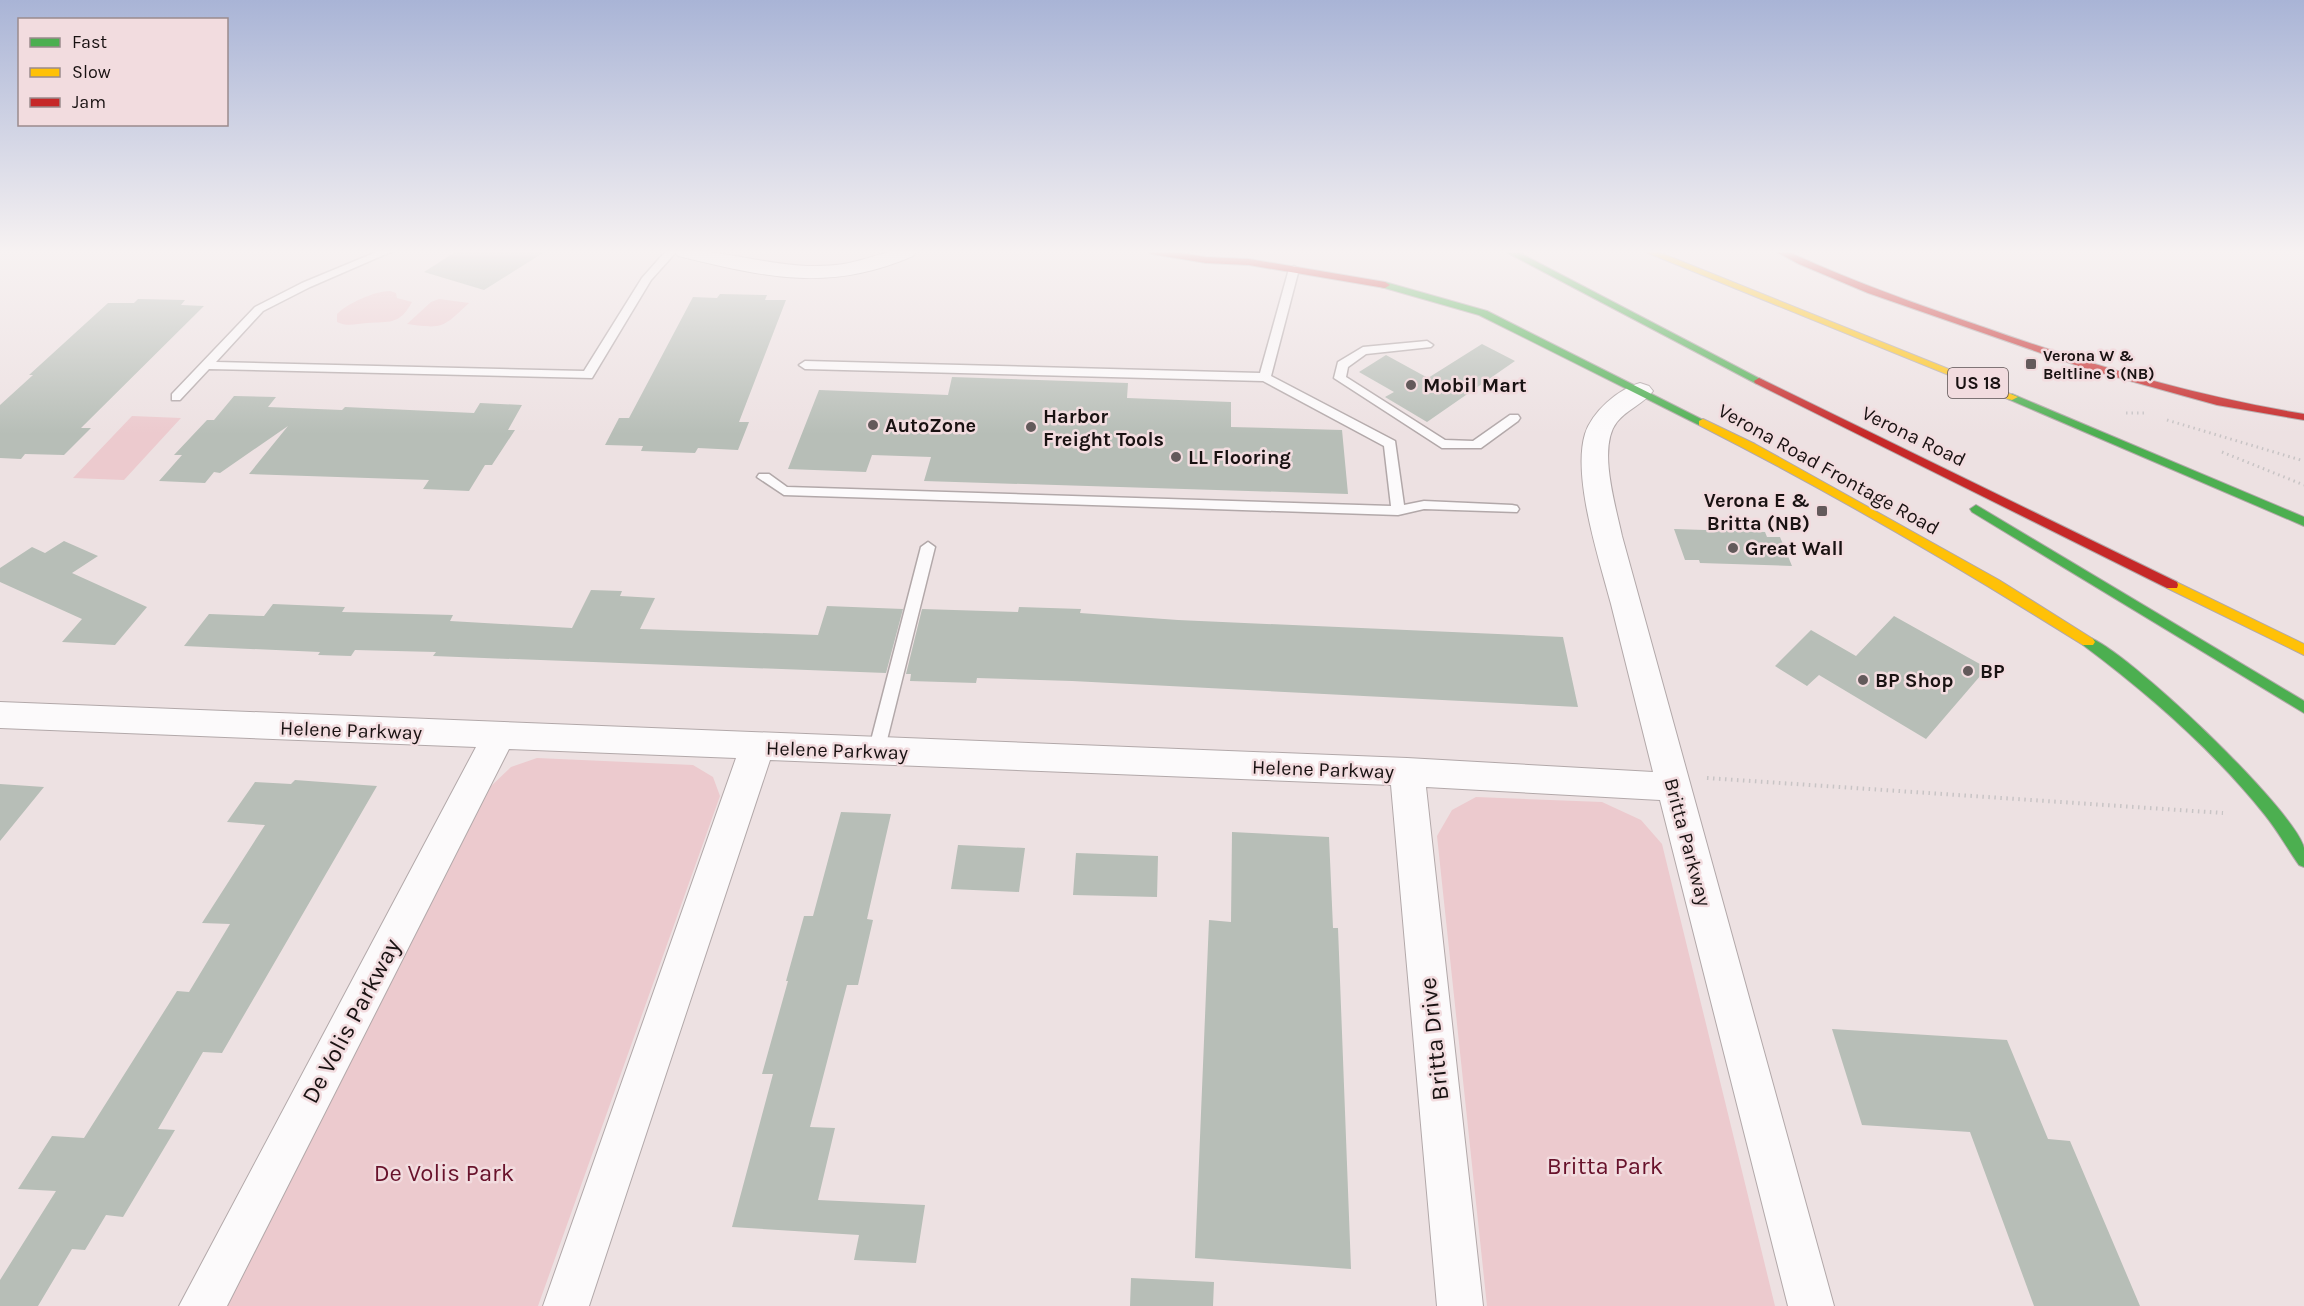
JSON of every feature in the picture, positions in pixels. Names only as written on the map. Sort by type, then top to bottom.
[{"type":"main road","name":"Verona Road Frontage Road","points":[[1479,312],[1640,391],[1837,494],[2062,624],[2165,702],[2217,752],[2271,811],[2304,860]]},
{"type":"main road","name":"Verona Road","points":[[1626,312],[1800,402],[2304,650]]},
{"type":"main road","name":"US 18","points":[[1801,312],[1930,363],[2304,522]]},
{"type":"main road","points":[[1932,312],[2109,375],[2200,400],[2304,417]]},
{"type":"main road","points":[[1800,402],[1931,481]]},
{"type":"main road","points":[[1961,500],[2304,708]]},
{"type":"street","name":"Britta Parkway","points":[[1640,391],[1604,420],[1598,440],[1595,472],[1608,536],[1811,1306]]},
{"type":"street","name":"Helene Parkway","points":[[0,715],[876,752],[1672,782]]},
{"type":"street","name":"De Volis Parkway","points":[[202,1306],[499,736]]},
{"type":"street","points":[[566,1306],[757,747]]},
{"type":"street","name":"Britta Drive","points":[[1407,772],[1460,1306]]},
{"type":"lane","points":[[176,397],[256,312]]},
{"type":"lane","points":[[206,365],[588,375],[626,312]]},
{"type":"lane","points":[[1265,377],[1282,312]]},
{"type":"lane","points":[[1427,345],[1363,351],[1342,365],[1340,378],[1442,444],[1476,446],[1514,418]]},
{"type":"lane","points":[[805,365],[1265,377],[1390,444],[1398,511]]},
{"type":"lane","points":[[764,477],[784,491],[1398,511],[1424,505],[1512,509]]},
{"type":"lane","points":[[876,752],[928,547]]},
{"type":"path","points":[[2124,413],[2145,412],[2156,416]]},
{"type":"path","points":[[2167,420],[2304,461]]},
{"type":"path","points":[[1672,782],[2219,813]]},
{"type":"green space","points":[[340,312],[405,312],[393,321],[352,325],[337,322],[337,314]]},
{"type":"green space","points":[[420,312],[459,312],[442,325],[407,324]]},
{"type":"green space","points":[[132,416],[181,418],[124,480],[73,478]]},
{"type":"green space","name":"De Volis Park","points":[[537,758],[693,765],[713,777],[720,796],[538,1306],[227,1306],[490,787],[511,767]]},
{"type":"green space","name":"Britta Park","points":[[1476,797],[1602,802],[1641,820],[1662,844],[1775,1306],[1487,1306],[1437,836],[1452,810]]},
{"type":"building","points":[[98,312],[198,312],[81,428],[91,428],[64,455],[25,454],[21,459],[0,458],[0,405],[33,375],[29,375]]},
{"type":"building","points":[[685,312],[781,312],[739,422],[749,422],[738,450],[698,448],[695,453],[641,451],[643,446],[605,445],[619,418],[629,418]]},
{"type":"building","points":[[1482,344],[1515,361],[1427,422],[1385,397],[1394,392],[1359,372],[1386,355],[1428,378]]},
{"type":"building","points":[[952,377],[1128,383],[1127,398],[1231,402],[1231,427],[1342,430],[1348,494],[924,481],[931,457],[872,455],[866,472],[788,469],[819,390],[948,395]]},
{"type":"building","points":[[234,396],[276,397],[268,407],[342,410],[345,407],[474,413],[480,403],[522,405],[508,430],[515,430],[492,465],[485,465],[469,491],[423,489],[429,480],[249,474],[288,426],[220,473],[214,472],[205,483],[159,481],[182,455],[174,455],[207,420],[214,420]]},
{"type":"building","name":"Great Wall","points":[[1674,529],[1765,532],[1767,537],[1780,537],[1792,566],[1700,563],[1699,560],[1685,560]]},
{"type":"building","points":[[64,541],[98,556],[72,573],[147,607],[115,645],[62,642],[82,619],[0,582],[0,568],[32,547],[45,553]]},
{"type":"building","points":[[591,590],[622,591],[620,596],[655,598],[640,629],[818,635],[827,606],[903,609],[886,673],[433,656],[436,652],[355,650],[351,656],[318,655],[320,652],[184,646],[209,614],[264,616],[273,604],[345,607],[342,612],[453,615],[450,621],[572,628]]},
{"type":"building","points":[[1019,607],[1081,609],[1080,613],[1178,620],[1563,637],[1578,707],[1072,681],[977,678],[976,683],[910,681],[911,674],[906,674],[922,609],[1018,612]]},
{"type":"building","points":[[1894,616],[1987,668],[1926,739],[1819,675],[1807,686],[1775,666],[1811,630],[1856,656]]},
{"type":"building","points":[[295,780],[377,786],[222,1053],[203,1052],[158,1129],[175,1130],[123,1217],[106,1215],[85,1250],[72,1249],[38,1306],[0,1306],[0,1280],[56,1191],[18,1189],[52,1136],[84,1138],[177,991],[189,992],[230,924],[202,923],[265,825],[227,822],[255,782],[291,784]]},
{"type":"building","points":[[0,784],[44,787],[0,841]]},
{"type":"building","points":[[841,812],[891,814],[867,919],[873,920],[858,985],[847,985],[810,1127],[835,1128],[818,1200],[925,1205],[916,1263],[854,1260],[859,1235],[732,1227],[773,1074],[762,1074],[788,981],[786,981],[804,916],[813,916]]},
{"type":"building","points":[[1232,832],[1329,837],[1333,928],[1338,928],[1351,1269],[1195,1258],[1209,920],[1231,922]]},
{"type":"building","points":[[958,845],[1025,848],[1019,892],[951,889]]},
{"type":"building","points":[[1076,853],[1158,856],[1157,897],[1073,895]]},
{"type":"building","points":[[1832,1029],[2007,1040],[2048,1139],[2070,1141],[2140,1306],[2034,1306],[1970,1132],[1862,1125]]},
{"type":"building","points":[[1131,1278],[1214,1282],[1213,1306],[1130,1306]]},
{"type":"traffic: fast","points":[[1479,312],[1703,423]]},
{"type":"traffic: fast","points":[[1626,312],[1759,381]]},
{"type":"traffic: fast","points":[[2012,397],[2304,522]]},
{"type":"traffic: fast","points":[[1976,509],[2304,708]]},
{"type":"traffic: fast","points":[[2088,642],[2161,699],[2207,741],[2270,810],[2304,860]]},
{"type":"traffic: slow","points":[[1800,312],[2012,397]]},
{"type":"traffic: slow","points":[[1703,423],[1751,447],[1994,583],[2088,642]]},
{"type":"traffic: slow","points":[[2172,585],[2304,650]]},
{"type":"traffic: jam","points":[[1932,312],[2133,380],[2217,401],[2304,417]]},
{"type":"traffic: jam","points":[[1759,381],[2172,585]]},
{"type":"place","name":"Verona W & Beltline S (NB)","points":[[2031,364]]},
{"type":"place","name":"Mobil Mart","points":[[1411,385]]},
{"type":"place","name":"AutoZone","points":[[873,425]]},
{"type":"place","name":"Harbor Freight Tools","points":[[1031,427]]},
{"type":"place","name":"LL Flooring","points":[[1176,457]]},
{"type":"place","name":"Verona E & Britta (NB)","points":[[1822,511]]},
{"type":"place","name":"Great Wall","points":[[1733,548]]},
{"type":"place","name":"BP","points":[[1968,671]]},
{"type":"place","name":"BP Shop","points":[[1863,680]]}]
